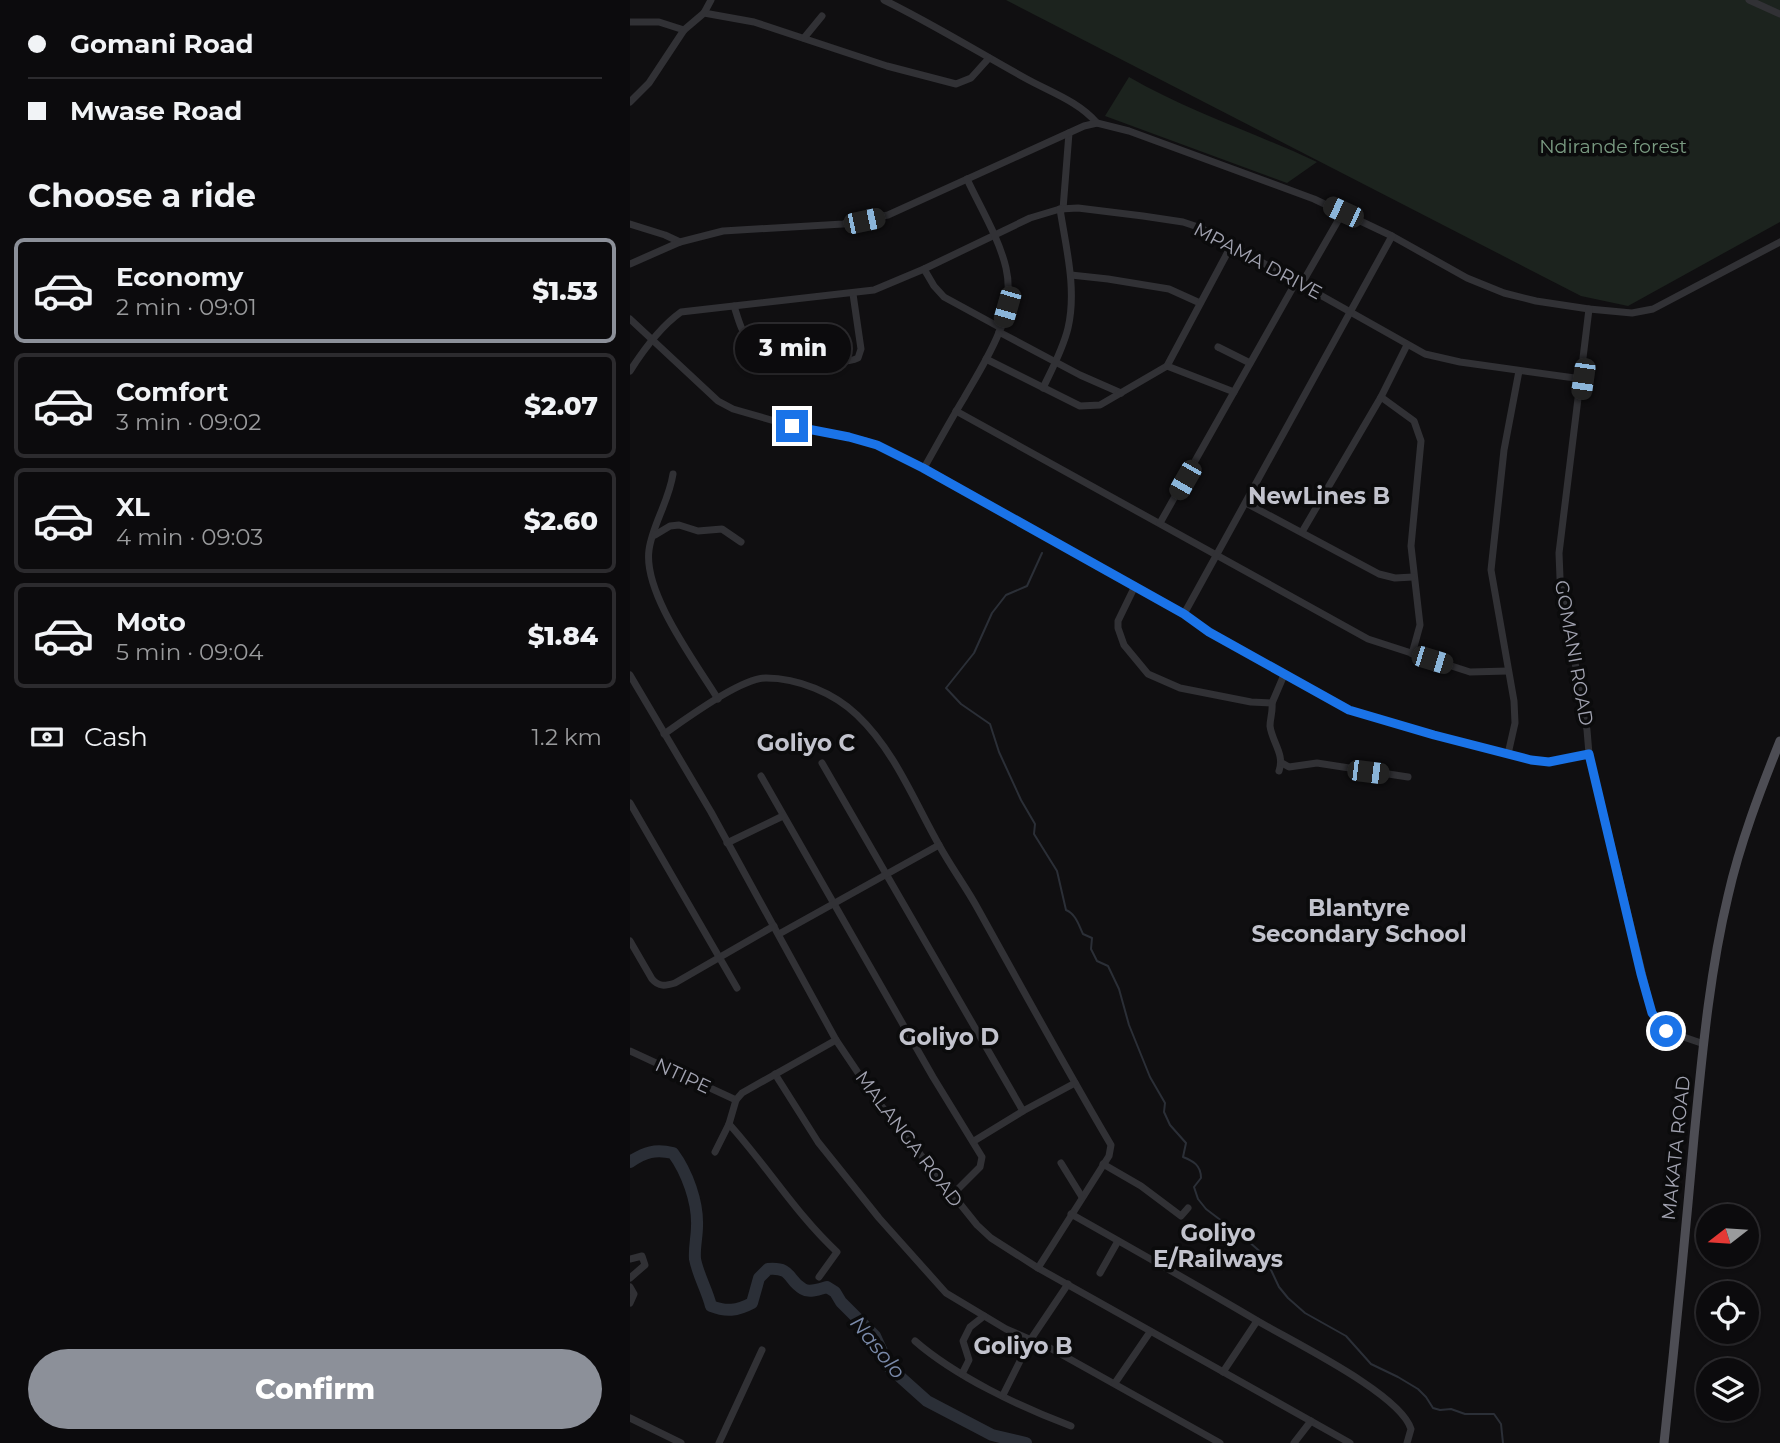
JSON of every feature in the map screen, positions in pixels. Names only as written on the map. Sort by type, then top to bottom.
[{"type":"main road","name":"MAKATA ROAD","points":[[1664,1443],[1703,1044],[1727,897],[1760,790],[1780,741]]},
{"type":"street","points":[[630,102],[655,75],[684,30],[704,13],[711,0]]},
{"type":"street","points":[[884,0],[933,24],[989,58],[1082,108],[1097,123],[1167,144],[1314,199],[1392,236],[1468,278],[1504,293],[1544,302],[1632,313],[1653,309],[1780,242]]},
{"type":"street","points":[[1749,0],[1780,14]]},
{"type":"street","points":[[704,13],[754,22],[898,69],[956,84],[971,78],[989,58]]},
{"type":"street","points":[[804,38],[822,16]]},
{"type":"street","points":[[630,22],[659,22],[684,30]]},
{"type":"street","points":[[630,264],[680,242],[731,230],[844,224],[876,218],[912,206],[1069,133],[1097,123]]},
{"type":"street","points":[[1043,388],[1069,327],[1071,275],[1061,209],[1069,133]]},
{"type":"street","points":[[923,468],[986,359],[1000,330],[1007,307],[1006,268],[967,179]]},
{"type":"street","name":"MPAMA DRIVE","points":[[630,371],[653,339],[681,312],[853,294],[888,286],[1030,218],[1061,209],[1078,208],[1183,222],[1200,228],[1352,311],[1407,345],[1440,358],[1583,379]]},
{"type":"street","points":[[1160,523],[1250,363],[1343,212]]},
{"type":"street","points":[[630,224],[680,242]]},
{"type":"street","points":[[1184,614],[1392,236]]},
{"type":"street","points":[[986,359],[1083,407],[1100,405],[1167,366],[1231,246]]},
{"type":"street","points":[[924,269],[939,293],[1056,362],[1121,393]]},
{"type":"street","points":[[1071,275],[1169,289],[1200,303]]},
{"type":"street","points":[[734,306],[744,334],[756,345],[769,351],[814,360],[852,361],[859,358],[861,349],[853,294]]},
{"type":"street","name":"GOMANI ROAD","points":[[1590,309],[1558,565],[1589,754],[1652,1013],[1666,1031],[1703,1044]]},
{"type":"street","points":[[630,319],[718,401],[733,409],[792,426],[866,441],[923,468],[1135,586],[1209,632],[1349,710],[1531,760],[1549,762],[1589,754]]},
{"type":"street","points":[[1302,532],[1381,397],[1407,345]]},
{"type":"street","points":[[1218,347],[1250,363]]},
{"type":"street","points":[[1167,366],[1234,392]]},
{"type":"street","points":[[1507,754],[1515,723],[1514,701],[1491,570],[1504,450],[1519,371]]},
{"type":"street","points":[[1381,397],[1414,421],[1421,441],[1411,546],[1420,625],[1412,654]]},
{"type":"street","points":[[956,411],[1368,639],[1471,672],[1508,671]]},
{"type":"street","points":[[673,474],[667,501],[649,550],[649,565],[665,612],[719,699]]},
{"type":"street","points":[[1246,503],[1379,574],[1395,578],[1413,577]]},
{"type":"street","points":[[654,535],[670,526],[679,525],[698,531],[722,529],[741,542]]},
{"type":"street","points":[[1135,586],[1118,621],[1118,628],[1124,645],[1148,674],[1180,688],[1272,704]]},
{"type":"street","points":[[1284,675],[1272,704],[1270,729],[1280,767],[1317,763],[1408,777]]},
{"type":"street","points":[[664,734],[752,680],[765,678],[798,683],[827,693],[843,702],[883,744],[1111,1145],[1109,1156],[1038,1268]]},
{"type":"street","name":"MALANGA ROAD","points":[[631,681],[775,926],[836,1040],[875,1098],[952,1195],[991,1238],[1150,1332],[1350,1443]]},
{"type":"street","points":[[822,763],[1023,1111]]},
{"type":"street","points":[[761,776],[933,1077],[982,1157],[982,1164],[952,1195]]},
{"type":"street","points":[[630,803],[737,988]]},
{"type":"street","points":[[727,843],[783,816]]},
{"type":"street","points":[[779,934],[939,845]]},
{"type":"street","points":[[630,941],[652,979],[665,986],[775,926]]},
{"type":"street","points":[[715,1152],[729,1124],[736,1100],[748,1088],[836,1040]]},
{"type":"street","name":"NTIPE","points":[[630,1051],[736,1100]]},
{"type":"street","points":[[775,1074],[818,1142],[879,1218],[937,1284],[956,1300],[1115,1383],[1220,1443]]},
{"type":"street","points":[[974,1141],[1075,1083]]},
{"type":"street","points":[[729,1124],[766,1167],[809,1225],[837,1252],[819,1277]]},
{"type":"street","points":[[1061,1163],[1082,1197]]},
{"type":"street","points":[[1103,1164],[1141,1186],[1181,1216],[1188,1208]]},
{"type":"street","points":[[1071,1214],[1228,1301],[1256,1321],[1323,1357],[1385,1399],[1410,1424],[1411,1434],[1407,1443]]},
{"type":"street","points":[[1100,1273],[1118,1241]]},
{"type":"street","points":[[630,1259],[642,1256],[645,1265],[630,1278]]},
{"type":"street","points":[[1003,1395],[1031,1339],[1068,1284]]},
{"type":"street","points":[[630,1287],[634,1294],[630,1303]]},
{"type":"street","points":[[962,1374],[969,1360],[963,1341],[971,1327],[984,1316]]},
{"type":"street","points":[[1223,1372],[1256,1321]]},
{"type":"street","points":[[1115,1383],[1150,1332]]},
{"type":"street","points":[[915,1341],[935,1359],[962,1374],[1043,1415],[1071,1426]]},
{"type":"street","points":[[719,1443],[762,1350]]},
{"type":"street","points":[[630,1418],[681,1443]]},
{"type":"street","points":[[1294,1443],[1311,1420]]},
{"type":"green space","name":"Ndirande forest","points":[[1006,0],[1780,0],[1780,222],[1628,306],[1581,296]]},
{"type":"green space","points":[[1129,77],[1198,111],[1317,162],[1287,183],[1105,116]]},
{"type":"waterway","points":[[1042,553],[1027,586],[1006,595],[992,613],[974,653],[946,688],[961,704],[990,724],[999,752],[1035,824],[1034,834],[1057,871],[1066,910],[1075,917],[1083,934],[1092,938],[1091,949],[1097,961],[1108,966],[1119,989],[1129,1025],[1150,1077],[1165,1103],[1164,1112],[1170,1125],[1186,1143],[1183,1157],[1193,1162],[1200,1170],[1201,1178],[1194,1187],[1198,1199],[1206,1209],[1227,1225],[1235,1237],[1248,1241],[1264,1255],[1279,1287],[1305,1313],[1346,1336],[1371,1364],[1418,1389],[1433,1408],[1451,1409],[1465,1414],[1494,1414],[1501,1424],[1503,1443]]},
{"type":"waterway","name":"Nasolo","points":[[630,1162],[655,1151],[673,1153],[678,1161],[694,1197],[697,1217],[695,1259],[711,1306],[732,1310],[752,1303],[759,1278],[768,1269],[786,1272],[805,1290],[827,1287],[835,1292],[841,1302],[875,1336],[889,1367],[927,1401],[992,1435],[1026,1443]]},
{"type":"district","name":"NewLines B","points":[[1319,496]]},
{"type":"district","name":"Goliyo C","points":[[806,743]]},
{"type":"district","name":"Blantyre Secondary School","points":[[1359,921]]},
{"type":"district","name":"Goliyo D","points":[[949,1037]]},
{"type":"district","name":"Goliyo E/Railways","points":[[1218,1246]]},
{"type":"district","name":"Goliyo B","points":[[1023,1346]]},
{"type":"route","points":[[792,426],[866,441],[923,468],[1349,710],[1531,760],[1549,762],[1589,754],[1641,974],[1652,1013],[1666,1031]]}]
